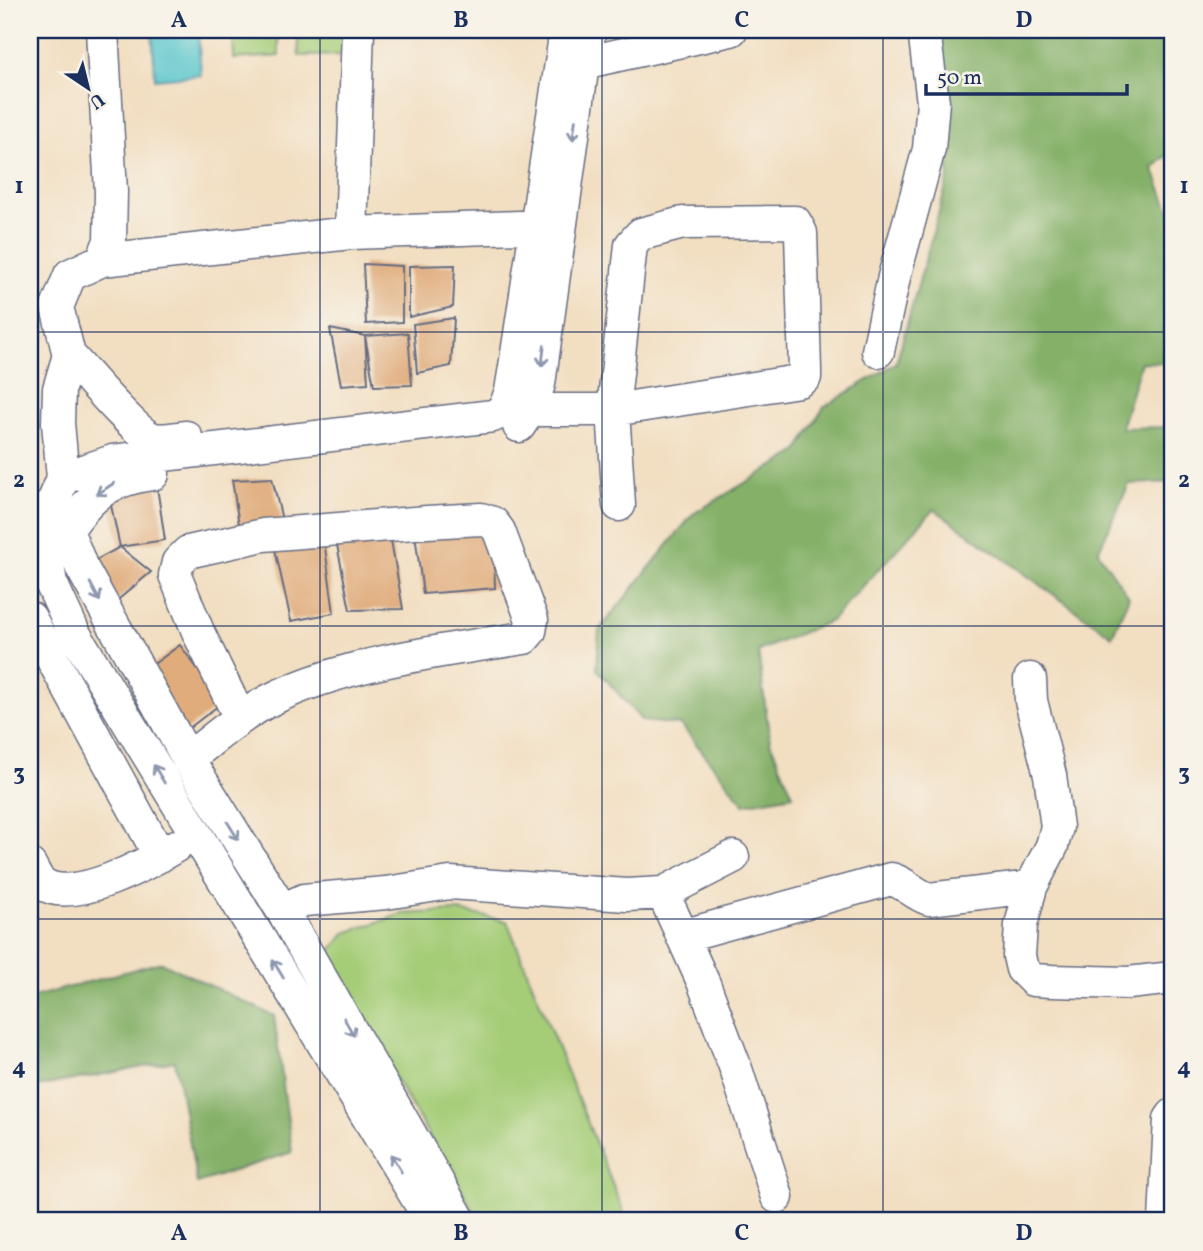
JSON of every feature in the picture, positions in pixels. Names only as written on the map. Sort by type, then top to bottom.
[{"type":"street","points":[[102,30],[111,192],[110,241],[102,260]]},
{"type":"street","points":[[351,233],[358,30]]},
{"type":"street","points":[[520,227],[351,233],[102,260],[70,275],[57,307],[69,355],[133,424],[155,439],[167,440],[485,398],[495,391],[499,381],[547,30]]},
{"type":"street","points":[[566,30],[572,62]]},
{"type":"street","points":[[46,520],[82,509],[99,491],[115,482],[138,476],[499,435],[519,426],[511,391],[515,367],[572,62],[590,30]]},
{"type":"street","points":[[572,62],[731,30]]},
{"type":"street","points":[[878,351],[894,277],[929,149],[933,102],[924,30]]},
{"type":"street","points":[[64,478],[113,461],[493,416],[517,410],[613,410],[799,381],[805,377],[801,233],[795,222],[683,223],[641,234],[631,245],[613,410],[619,505]]},
{"type":"street","points":[[69,355],[59,389],[58,423],[64,478],[46,520],[51,583],[74,633],[431,1221]]},
{"type":"street","points":[[188,759],[240,718],[272,699],[328,677],[424,654],[524,638],[530,631],[532,620],[499,531],[493,523],[481,519],[427,522],[263,535],[188,552],[178,562],[176,575],[199,634],[240,718]]},
{"type":"street","points":[[46,520],[81,566],[188,759],[282,910],[460,1221]]},
{"type":"street","points":[[30,618],[160,856]]},
{"type":"street","points":[[1030,679],[1031,701],[1050,775],[1057,827],[1052,846],[1031,887],[1021,925],[1019,956],[1022,970],[1033,980],[1128,983],[1173,978]]},
{"type":"street","points":[[30,865],[42,883],[67,891],[94,886],[160,856],[195,834]]},
{"type":"street","points":[[282,910],[304,900],[386,893],[450,883],[627,895],[663,893],[733,857]]},
{"type":"street","points":[[682,936],[891,879],[902,882],[914,894],[929,899],[1031,887]]},
{"type":"street","points":[[663,893],[704,984],[736,1069],[777,1198]]},
{"type":"street","points":[[1168,1221],[1170,1119],[1173,1115]]},
{"type":"green space","points":[[233,30],[278,30],[279,56],[234,59]]},
{"type":"green space","points":[[298,30],[343,30],[345,55],[299,56]]},
{"type":"green space","points":[[938,30],[1173,30],[1173,150],[1153,168],[1173,220],[1173,363],[1141,362],[1121,428],[1173,427],[1173,482],[1129,484],[1098,552],[1129,597],[1112,636],[934,509],[831,621],[758,651],[770,742],[793,795],[744,804],[681,725],[642,721],[597,669],[599,630],[693,514],[797,452],[824,407],[896,363],[949,176]]},
{"type":"green space","points":[[458,911],[507,921],[627,1221],[480,1221],[324,959],[345,933],[402,914]]},
{"type":"green space","points":[[161,962],[274,1016],[292,1152],[197,1183],[175,1061],[30,1088],[30,998]]},
{"type":"water","points":[[152,30],[198,30],[201,75],[155,79]]},
{"type":"building","points":[[363,264],[402,266],[402,322],[366,324]]},
{"type":"building","points":[[455,265],[453,307],[409,317],[409,266]]},
{"type":"building","points":[[454,318],[451,366],[417,373],[413,324]]},
{"type":"building","points":[[330,329],[365,336],[368,383],[341,385]]},
{"type":"building","points":[[408,333],[412,385],[374,386],[365,336]]},
{"type":"building","points":[[272,478],[282,520],[240,531],[232,480]]},
{"type":"building","points":[[157,487],[165,540],[120,547],[109,496]]},
{"type":"building","points":[[493,523],[495,588],[423,594],[415,534]]},
{"type":"building","points":[[324,540],[334,613],[291,621],[275,549]]},
{"type":"building","points":[[336,540],[391,540],[403,609],[350,610]]},
{"type":"building","points":[[120,547],[151,572],[113,604],[87,565]]},
{"type":"building","points":[[180,645],[197,668],[202,663],[223,702],[184,732],[147,669]]}]
